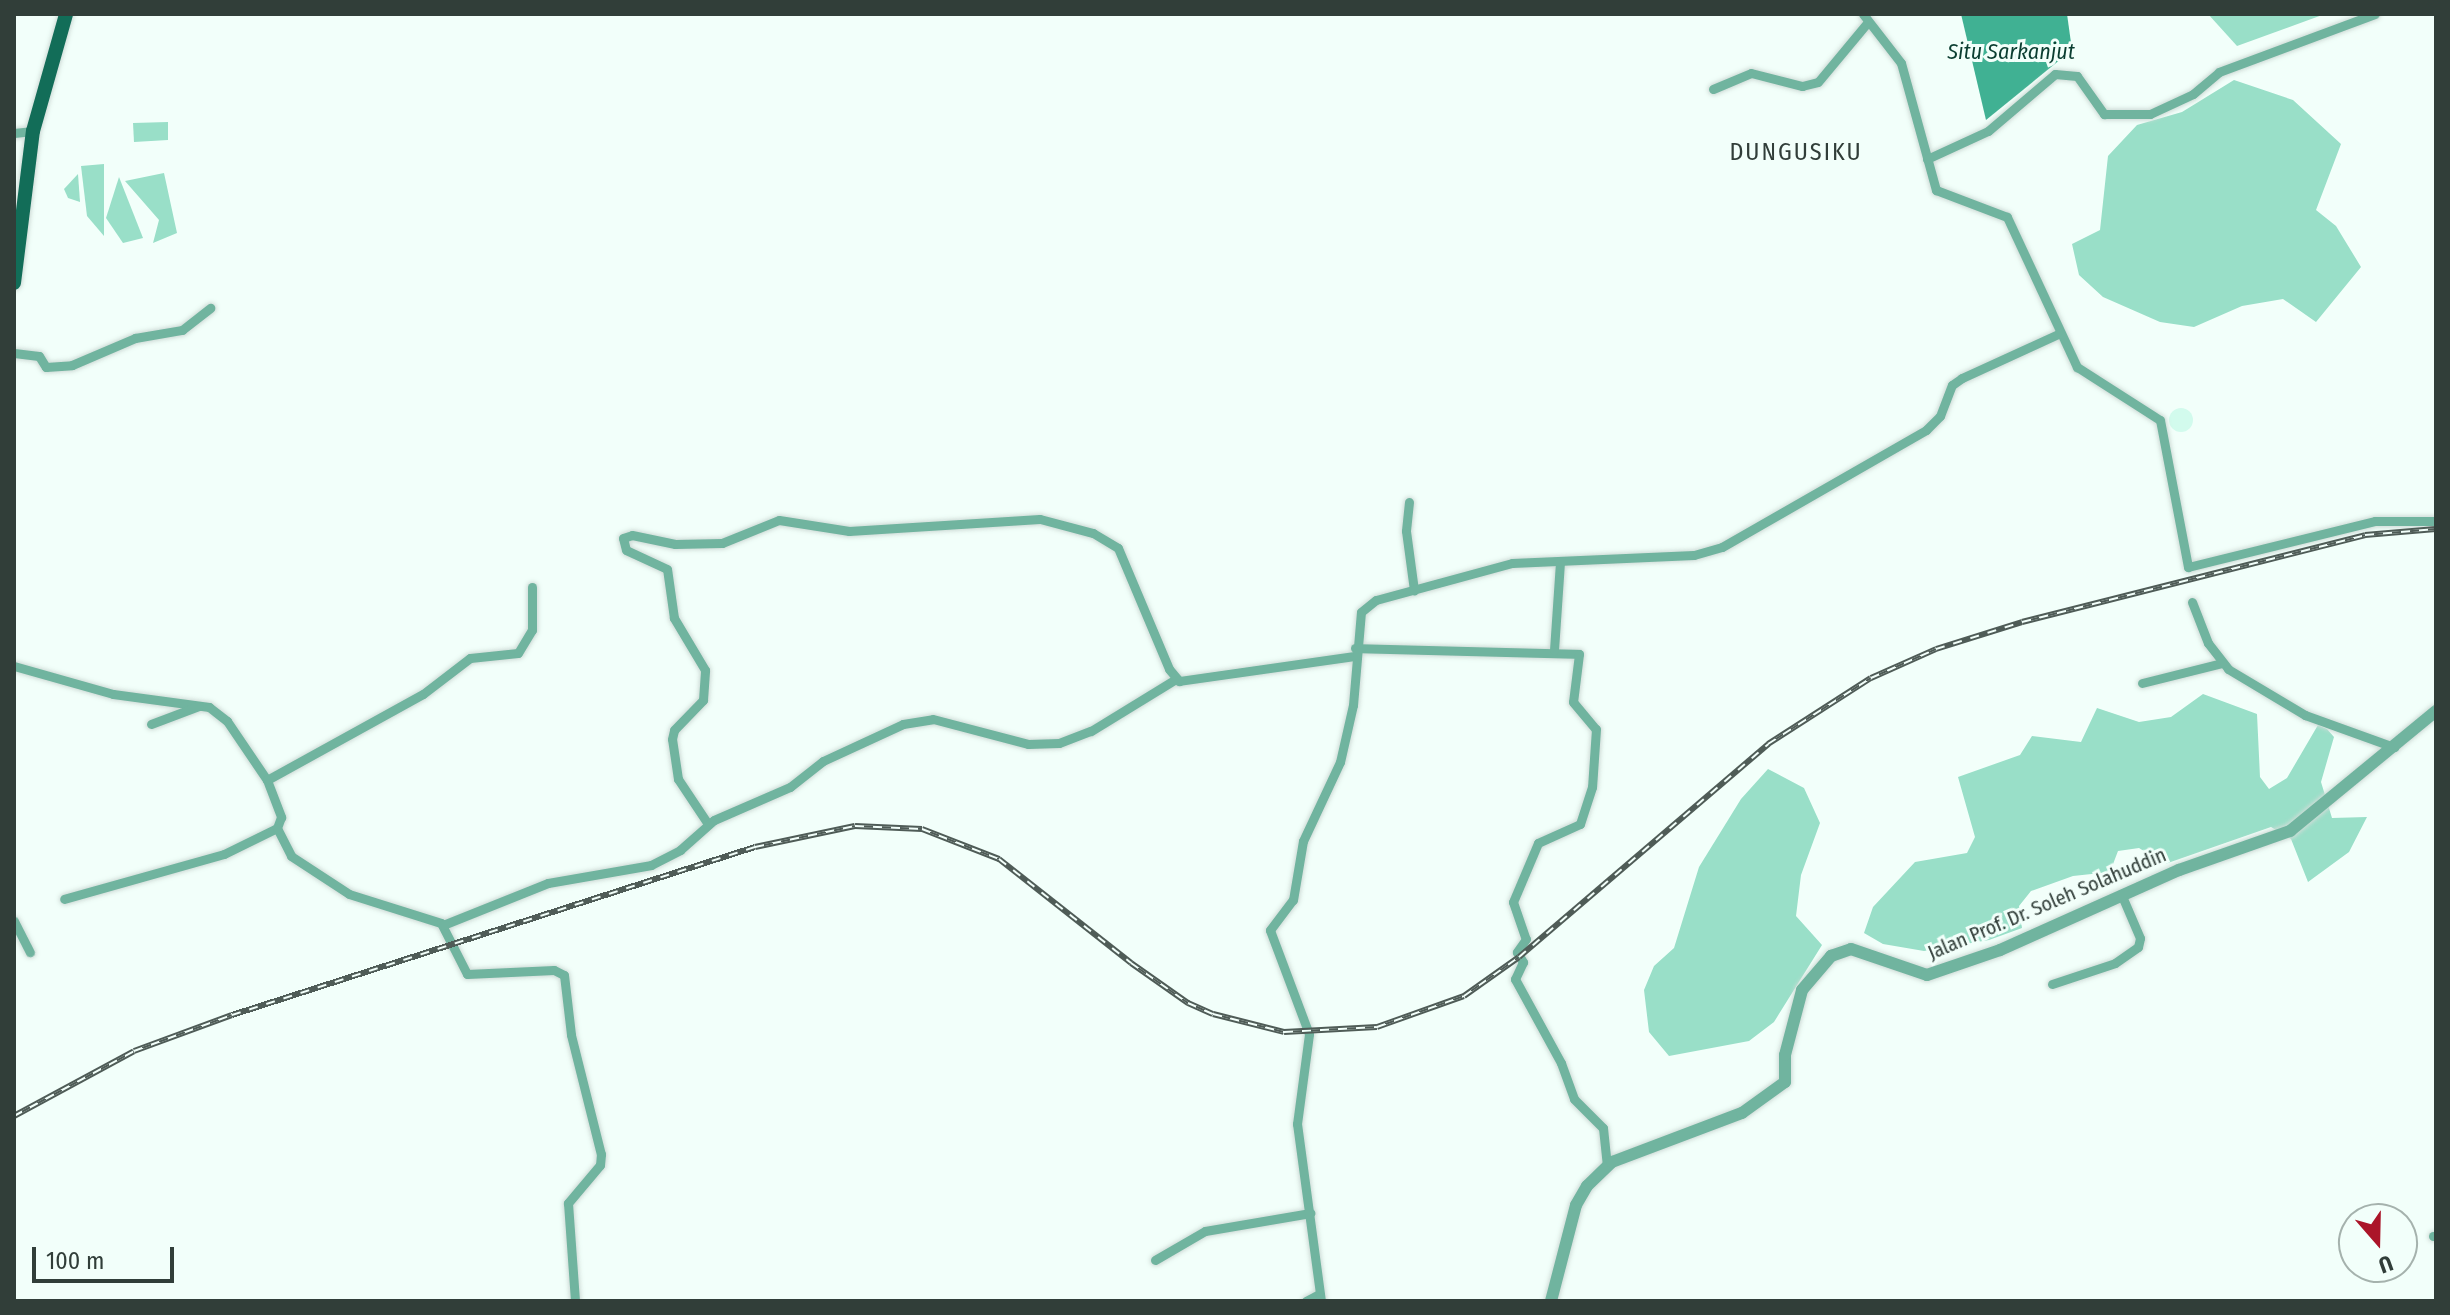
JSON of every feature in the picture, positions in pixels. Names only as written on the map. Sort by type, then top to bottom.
[{"type":"main road","points":[[14,283],[33,131],[66,14]]},
{"type":"street","points":[[1927,159],[1988,131],[2055,74],[2077,76],[2104,114],[2150,114],[2193,94],[2219,72],[2375,14]]},
{"type":"street","points":[[1713,89],[1751,73],[1802,86],[1818,82],[1865,18],[1901,63],[1927,159],[1941,195],[2007,217],[2058,334],[2082,372],[2160,420],[2188,567],[2375,521],[2436,521]]},
{"type":"street","points":[[14,133],[33,131]]},
{"type":"street","points":[[14,353],[39,356],[46,367],[72,365],[135,338],[182,330],[210,308]]},
{"type":"street","points":[[1306,1301],[1320,1298],[1297,1124],[1309,1034],[1270,930],[1293,900],[1303,841],[1340,762],[1353,705],[1355,652],[1361,612],[1369,602],[1512,563],[1694,555],[1722,547],[1926,430],[1940,416],[1952,385],[1962,378],[2058,334]]},
{"type":"street","points":[[1409,502],[1406,531],[1414,590]]},
{"type":"street","points":[[708,824],[678,779],[672,739],[674,730],[703,700],[705,670],[674,618],[667,569],[626,550],[622,541],[632,535],[675,544],[722,543],[779,520],[841,531],[1015,519],[1074,526],[1118,548],[1176,679]]},
{"type":"street","points":[[1554,650],[1560,561]]},
{"type":"street","points":[[267,780],[423,694],[470,658],[518,653],[532,630],[532,587]]},
{"type":"street","points":[[2192,602],[2208,643],[2222,663],[2305,715],[2394,747]]},
{"type":"street","points":[[277,828],[291,856],[349,894],[443,925],[548,883],[651,865],[680,850],[708,824],[790,787],[823,761],[903,724],[933,719],[1028,744],[1059,743],[1091,731],[1176,679],[1226,677],[1355,652],[1554,650],[1580,656],[1573,702],[1596,729],[1592,787],[1580,824],[1538,843],[1513,902],[1526,939],[1517,952],[1523,962],[1515,979],[1561,1063],[1574,1099],[1603,1128],[1607,1166]]},
{"type":"street","points":[[2142,683],[2222,663]]},
{"type":"street","points":[[14,666],[113,694],[203,705],[227,721],[267,780],[281,817],[277,828],[224,854],[64,899]]},
{"type":"street","points":[[151,724],[203,705]]},
{"type":"street","name":"Jalan Prof. Dr. Soleh Solahuddin","points":[[1551,1301],[1579,1196],[1607,1166],[1742,1113],[1785,1082],[1785,1055],[1802,990],[1831,956],[1851,949],[1897,969],[1940,974],[2122,896],[2290,831],[2436,711]]},
{"type":"street","points":[[2052,984],[2115,963],[2138,947],[2140,938],[2122,896]]},
{"type":"street","points":[[14,921],[30,952]]},
{"type":"street","points":[[443,925],[467,974],[554,970],[564,975],[571,1035],[601,1154],[600,1165],[568,1203],[575,1301]]},
{"type":"street","points":[[1155,1260],[1205,1231],[1310,1213]]},
{"type":"shaded area","points":[[2208,14],[2325,14],[2237,46]]},
{"type":"shaded area","points":[[2234,80],[2293,100],[2341,144],[2316,210],[2336,226],[2361,267],[2316,322],[2283,299],[2242,306],[2194,327],[2160,322],[2103,297],[2079,275],[2072,244],[2100,230],[2108,156],[2137,125],[2182,112]]},
{"type":"shaded area","points":[[168,122],[168,140],[134,142],[133,123]]},
{"type":"shaded area","points":[[104,164],[104,236],[87,216],[81,166]]},
{"type":"shaded area","points":[[164,173],[177,233],[153,243],[159,220],[125,181]]},
{"type":"shaded area","points":[[78,174],[80,202],[68,198],[64,189]]},
{"type":"shaded area","points":[[119,177],[143,238],[123,243],[106,218]]},
{"type":"shaded area","points":[[2181,408],[2190,411],[2193,420],[2190,429],[2181,432],[2172,429],[2169,420],[2172,411]]},
{"type":"shaded area","points":[[2203,694],[2257,714],[2260,777],[2269,789],[2287,778],[2318,725],[2327,729],[2334,737],[2321,782],[2332,818],[2367,817],[2349,852],[2308,882],[2291,839],[2271,827],[2165,864],[2139,848],[2118,851],[2110,872],[2073,876],[2031,891],[2019,906],[2022,928],[1989,940],[1924,951],[1883,944],[1864,933],[1873,907],[1915,862],[1967,853],[1975,837],[1958,777],[2020,755],[2032,736],[2081,742],[2097,708],[2139,722],[2171,717]]},
{"type":"shaded area","points":[[1768,769],[1804,788],[1820,823],[1801,875],[1796,916],[1822,945],[1774,1022],[1749,1041],[1669,1056],[1649,1032],[1644,990],[1654,966],[1674,948],[1699,867],[1741,799]]},
{"type":"water","name":"Situ Sarkanjut","points":[[1961,14],[2067,14],[2072,50],[1986,120]]},
{"type":"railway","points":[[14,1116],[134,1051],[232,1015],[755,847],[855,826],[922,829],[999,859],[1131,963],[1188,1003],[1213,1014],[1284,1032],[1377,1027],[1464,996],[1519,957],[1768,744],[1871,678],[1936,649],[2022,622],[2365,535],[2436,529]]},
{"type":"district","name":"DUNGUSIKU","points":[[1796,153]]}]
